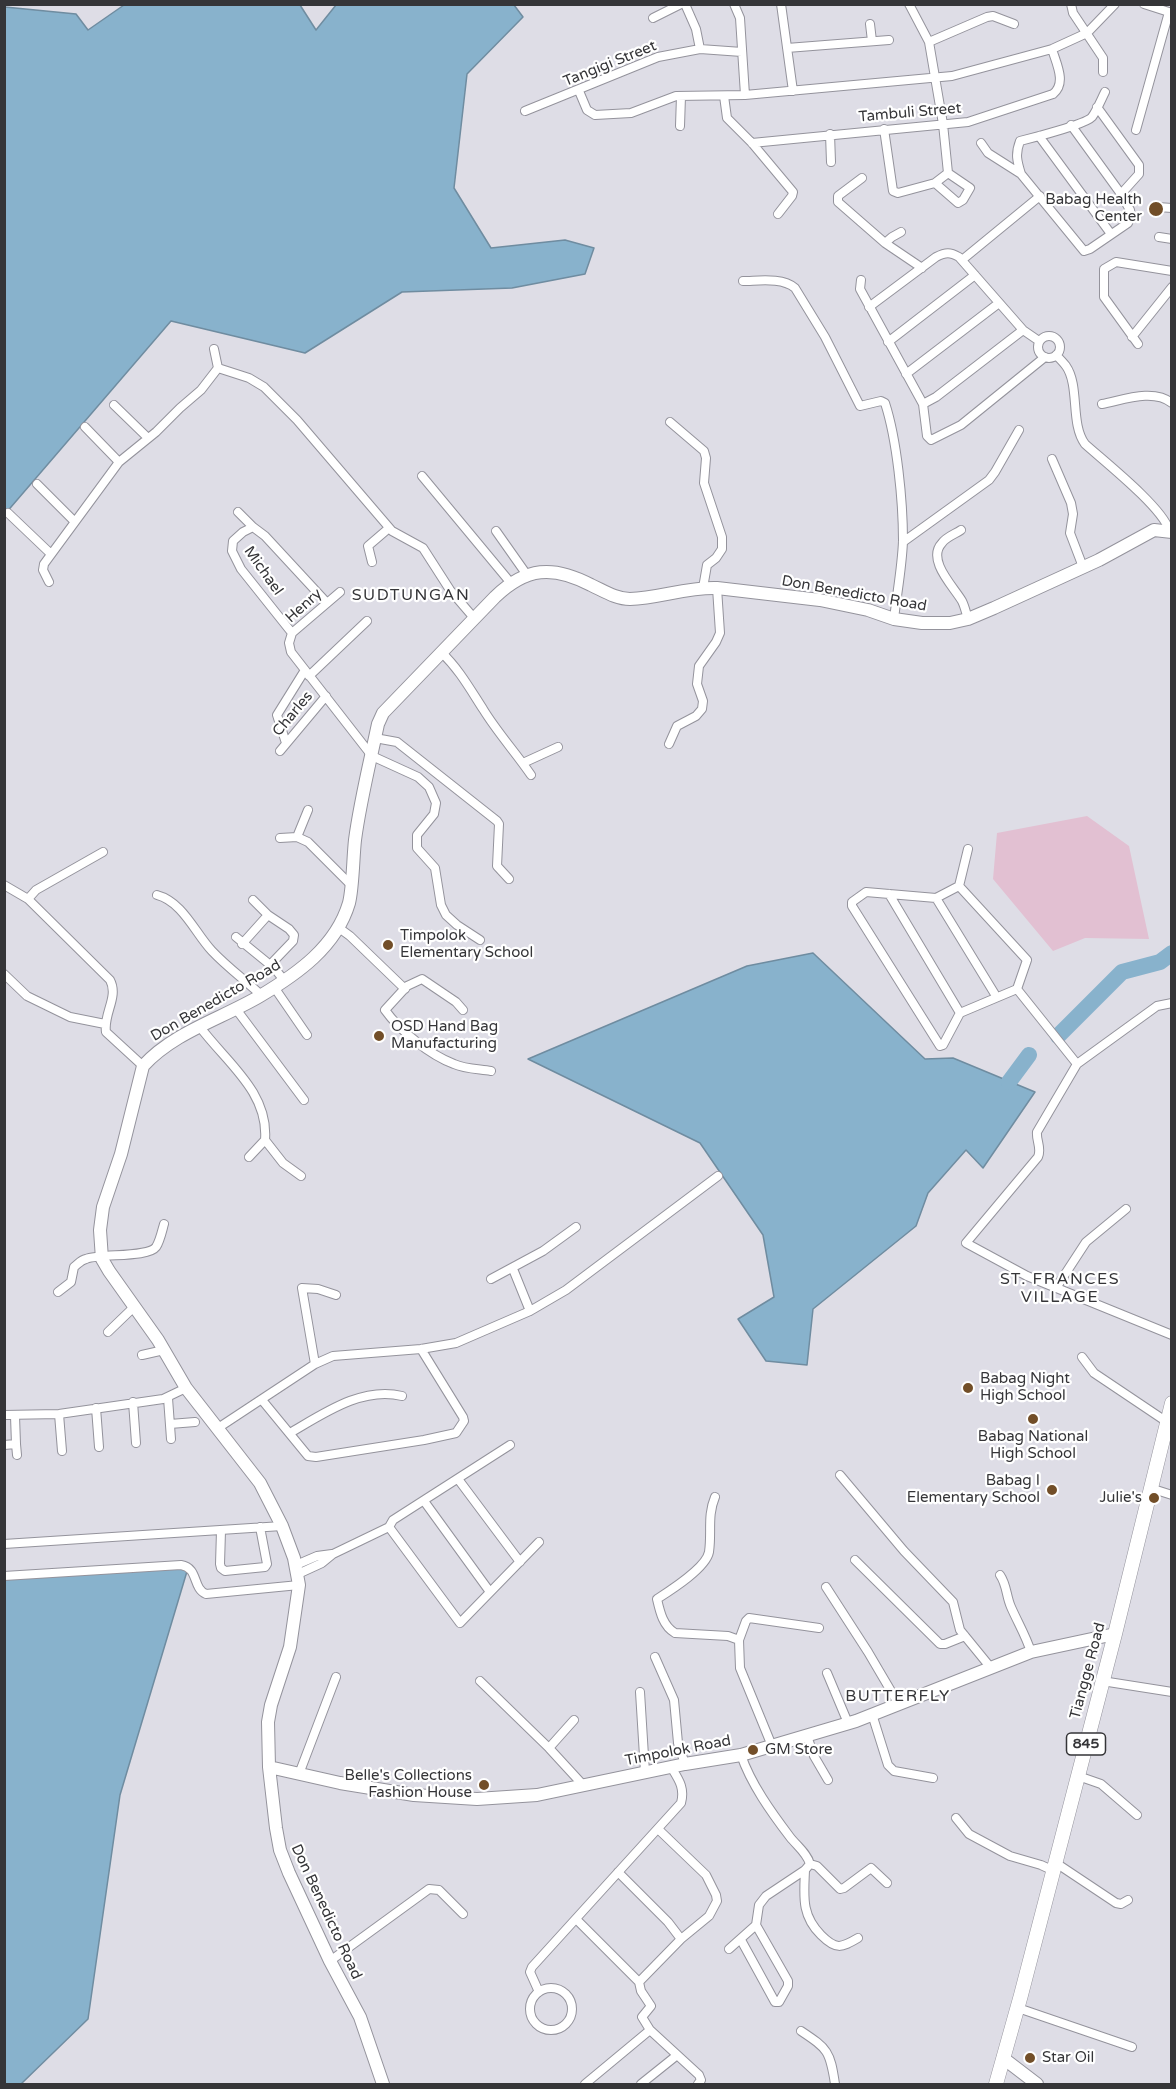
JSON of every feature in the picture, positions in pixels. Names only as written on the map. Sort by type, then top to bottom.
[{"type":"main road","name":"Tiangge Road","points":[[996,2085],[1055,1867],[1150,1488],[1166,1455],[1167,1422],[1172,1403]]},
{"type":"street","points":[[653,18],[683,4],[696,29],[700,49]]},
{"type":"street","points":[[734,4],[740,18],[745,95]]},
{"type":"street","points":[[781,4],[793,91]]},
{"type":"street","points":[[1071,4],[1073,12],[1103,58],[1102,72]]},
{"type":"street","points":[[579,91],[587,110],[595,115],[631,113],[681,96],[745,95],[952,76],[1052,49],[1087,33],[1115,4]]},
{"type":"street","points":[[1136,130],[1170,13],[1144,4]]},
{"type":"street","points":[[913,6],[930,42],[948,173],[970,188],[970,191],[963,200],[958,202],[935,183]]},
{"type":"street","points":[[930,42],[987,17],[993,16],[1014,24]]},
{"type":"street","points":[[870,24],[872,41]]},
{"type":"street","points":[[787,48],[889,40]]},
{"type":"street","name":"Tangigi Street","points":[[525,111],[658,57],[700,49],[741,52]]},
{"type":"street","name":"Tambuli Street","points":[[752,143],[968,122],[1053,94],[1059,89],[1061,81],[1052,49]]},
{"type":"street","points":[[1021,174],[1016,160],[1016,150],[1020,141],[1091,118],[1105,92]]},
{"type":"street","points":[[680,126],[681,96]]},
{"type":"street","points":[[724,96],[727,118],[752,143],[793,192],[778,214]]},
{"type":"street","points":[[1097,107],[1139,165],[1139,174],[1121,194]]},
{"type":"street","points":[[981,143],[988,153],[1021,174],[1084,251],[1128,223],[1131,216],[1121,194],[1071,125]]},
{"type":"street","points":[[884,129],[893,191],[898,193],[935,183],[948,173]]},
{"type":"street","points":[[830,134],[831,162]]},
{"type":"street","points":[[1039,136],[1111,234]]},
{"type":"street","points":[[862,178],[838,196],[837,200],[885,243],[921,268]]},
{"type":"street","points":[[962,260],[1040,196]]},
{"type":"street","points":[[1158,207],[1172,208]]},
{"type":"street","points":[[885,243],[901,232]]},
{"type":"street","points":[[1159,237],[1172,239]]},
{"type":"street","points":[[869,307],[921,268],[945,253],[952,254],[962,260],[1023,330],[1039,341]]},
{"type":"street","points":[[1172,271],[1116,262],[1104,269],[1104,297],[1135,340],[1172,287]]},
{"type":"street","points":[[888,342],[975,275]]},
{"type":"street","points":[[861,280],[860,289],[923,404],[927,436],[931,440],[961,425],[1045,357],[1056,355]]},
{"type":"street","points":[[743,281],[789,283],[795,288],[825,337],[860,406],[882,401],[885,403],[892,432],[900,489],[903,542],[894,619]]},
{"type":"street","points":[[906,374],[999,303]]},
{"type":"street","points":[[923,404],[936,397],[1023,330]]},
{"type":"street","points":[[1039,341],[1047,336],[1056,338],[1060,346],[1056,355]]},
{"type":"street","points":[[1039,341],[1039,352],[1045,357]]},
{"type":"street","points":[[49,582],[43,570],[44,564],[74,521],[119,462],[201,390],[218,368],[214,349]]},
{"type":"street","points":[[1056,355],[1067,367],[1079,436],[1154,506],[1167,522],[1170,531]]},
{"type":"street","points":[[218,368],[249,378],[264,387],[297,420],[389,528],[423,548],[450,590],[474,618]]},
{"type":"street","points":[[1102,404],[1151,396],[1162,398],[1172,404]]},
{"type":"street","points":[[114,405],[148,438]]},
{"type":"street","points":[[670,422],[704,451],[704,483],[722,537],[722,549],[707,565],[703,588]]},
{"type":"street","points":[[85,427],[119,462]]},
{"type":"street","points":[[903,542],[989,480],[1018,430]]},
{"type":"street","points":[[1052,459],[1071,503],[1073,514],[1070,533],[1083,567]]},
{"type":"street","points":[[422,476],[510,582]]},
{"type":"street","points":[[37,484],[74,521]]},
{"type":"street","points":[[238,512],[252,527]]},
{"type":"street","points":[[8,513],[51,554]]},
{"type":"street","name":"Michael","points":[[292,633],[241,569],[232,551],[233,541],[243,532],[252,527],[265,536],[327,603]]},
{"type":"street","points":[[372,562],[368,546],[389,528]]},
{"type":"street","points":[[962,530],[939,545],[938,554],[946,579],[961,599],[968,619]]},
{"type":"street","name":"Don Benedicto Road","points":[[383,2085],[360,2017],[330,1961],[280,1850],[269,1767],[268,1722],[271,1705],[290,1647],[297,1575],[282,1526],[260,1483],[186,1388],[164,1350],[109,1271],[102,1257],[100,1230],[103,1207],[121,1154],[143,1066],[151,1057],[177,1038],[236,1009],[279,984],[308,963],[331,940],[339,928],[349,902],[355,838],[378,724],[383,712],[510,582],[527,575],[548,572],[564,573],[614,596],[627,599],[717,588],[820,600],[868,610],[894,619],[922,623],[950,623],[968,619],[1083,567],[1154,530],[1170,531]]},
{"type":"street","points":[[496,531],[527,575]]},
{"type":"street","points":[[669,744],[677,726],[696,716],[702,709],[703,701],[697,684],[699,666],[720,633],[717,588]]},
{"type":"street","name":"Henry","points":[[307,673],[291,652],[289,643],[292,633],[340,592]]},
{"type":"street","points":[[367,621],[307,673],[372,756],[418,777],[429,787],[436,803],[434,814],[417,835],[417,848],[435,868],[441,905],[446,915],[480,940]]},
{"type":"street","points":[[441,652],[452,662],[483,710],[531,775]]},
{"type":"street","name":"Charles","points":[[307,673],[277,715],[283,747],[326,696]]},
{"type":"street","points":[[375,738],[397,741],[497,821],[499,824],[497,866],[509,879]]},
{"type":"street","points":[[523,763],[558,747]]},
{"type":"street","points":[[297,837],[308,810]]},
{"type":"street","points":[[280,838],[297,837],[312,846],[350,884]]},
{"type":"street","points":[[968,849],[959,886],[936,898],[866,892],[852,902],[852,906],[940,1046],[943,1045],[960,1013],[1017,989]]},
{"type":"street","points":[[28,899],[36,891],[103,852]]},
{"type":"street","points":[[4,885],[28,899],[110,980],[113,994],[105,1024],[107,1035],[143,1066]]},
{"type":"street","points":[[959,886],[1027,960],[1017,989]]},
{"type":"street","points":[[889,894],[960,1013]]},
{"type":"street","points":[[157,895],[176,906],[214,953],[261,995]]},
{"type":"street","points":[[936,898],[996,996]]},
{"type":"street","points":[[253,900],[268,915],[289,928],[294,935],[293,940],[269,966]]},
{"type":"street","points":[[268,915],[239,940],[269,966],[307,1035]]},
{"type":"street","points":[[339,928],[405,989]]},
{"type":"street","points":[[4,974],[27,996],[70,1017],[105,1024]]},
{"type":"street","points":[[463,1010],[456,1002],[422,979],[405,989],[385,1010],[395,1024],[423,1046],[454,1065],[491,1071]]},
{"type":"street","points":[[1017,989],[1077,1064]]},
{"type":"street","points":[[1172,1003],[1158,1006],[1077,1064],[1037,1132],[1040,1151],[1038,1158],[966,1243],[1027,1276],[1172,1335]]},
{"type":"street","points":[[236,1009],[304,1100]]},
{"type":"street","points":[[200,1027],[254,1092],[265,1122],[265,1140],[283,1163],[301,1176]]},
{"type":"street","points":[[249,1157],[265,1140]]},
{"type":"street","points":[[218,1428],[315,1364],[333,1356],[420,1349],[456,1343],[530,1311],[566,1290],[718,1176]]},
{"type":"street","points":[[1056,1288],[1086,1242],[1126,1209]]},
{"type":"street","points":[[58,1292],[71,1281],[74,1267],[86,1258],[146,1253],[152,1250],[157,1246],[164,1224]]},
{"type":"street","points":[[491,1279],[543,1251],[576,1227]]},
{"type":"street","points":[[513,1269],[530,1311]]},
{"type":"street","points":[[315,1364],[302,1288],[310,1287],[336,1295]]},
{"type":"street","points":[[108,1332],[134,1307]]},
{"type":"street","points":[[262,1400],[308,1455],[316,1457],[456,1433],[464,1421],[463,1417],[420,1349]]},
{"type":"street","points":[[142,1355],[164,1350]]},
{"type":"street","points":[[1082,1358],[1094,1373],[1167,1422]]},
{"type":"street","points":[[4,1415],[58,1414],[168,1398],[186,1388]]},
{"type":"street","points":[[290,1433],[342,1403],[385,1394],[402,1396]]},
{"type":"street","points":[[168,1398],[171,1438]]},
{"type":"street","points":[[133,1402],[136,1443]]},
{"type":"street","points":[[96,1408],[99,1447]]},
{"type":"street","points":[[58,1414],[62,1451]]},
{"type":"street","points":[[15,1416],[16,1455]]},
{"type":"street","points":[[170,1424],[195,1422]]},
{"type":"street","points":[[4,1445],[16,1444]]},
{"type":"street","points":[[4,1576],[180,1565],[191,1569],[199,1589],[206,1594],[297,1575],[322,1563],[333,1554],[389,1527],[393,1520],[510,1445]]},
{"type":"street","points":[[840,1474],[904,1551],[953,1602],[960,1630],[991,1668]]},
{"type":"street","points":[[458,1479],[520,1562]]},
{"type":"street","points":[[1150,1488],[1172,1496]]},
{"type":"street","points":[[715,1497],[709,1514],[707,1557],[695,1570],[657,1599],[665,1624],[675,1633],[728,1636],[739,1640]]},
{"type":"street","points":[[424,1501],[490,1592]]},
{"type":"street","points":[[4,1544],[282,1526]]},
{"type":"street","points":[[220,1531],[221,1568],[225,1571],[265,1567],[267,1564],[260,1527]]},
{"type":"street","points":[[389,1527],[460,1623],[539,1542]]},
{"type":"street","points":[[855,1560],[940,1644],[965,1636]]},
{"type":"street","points":[[1000,1575],[1031,1652]]},
{"type":"street","points":[[826,1587],[898,1703]]},
{"type":"street","points":[[772,1746],[740,1668],[739,1640],[746,1621],[750,1618],[819,1628]]},
{"type":"street","name":"Timpolok Road","points":[[269,1767],[404,1794],[477,1799],[529,1796],[741,1755],[848,1723],[1031,1652],[1115,1634]]},
{"type":"street","points":[[656,1658],[674,1700],[678,1743],[685,1764]]},
{"type":"street","points":[[827,1673],[848,1723]]},
{"type":"street","points":[[299,1774],[336,1677]]},
{"type":"street","points":[[480,1681],[549,1748],[583,1785]]},
{"type":"street","points":[[1102,1681],[1172,1692]]},
{"type":"street","points":[[640,1692],[645,1772]]},
{"type":"street","points":[[872,1714],[888,1765],[894,1771],[933,1778]]},
{"type":"street","points":[[549,1748],[574,1720]]},
{"type":"street","points":[[807,1736],[814,1756],[828,1780]]},
{"type":"street","points":[[741,1755],[748,1774],[790,1837],[807,1856],[804,1898],[807,1916],[815,1929],[828,1942],[837,1947],[846,1946],[858,1938]]},
{"type":"street","points":[[539,1992],[530,1972],[532,1967],[681,1803],[682,1786],[671,1767]]},
{"type":"street","points":[[1078,1776],[1101,1784],[1137,1815]]},
{"type":"street","points":[[956,1818],[969,1834],[1010,1856],[1055,1867],[1116,1903],[1121,1904],[1128,1900]]},
{"type":"street","points":[[639,1982],[681,1939],[709,1916],[716,1906],[716,1895],[706,1875],[658,1828]]},
{"type":"street","points":[[729,1949],[756,1925],[759,1905],[766,1896],[807,1867],[817,1866],[840,1889],[872,1868],[887,1883]]},
{"type":"street","points":[[618,1872],[668,1922],[681,1939]]},
{"type":"street","points":[[330,1961],[429,1888],[439,1890],[463,1914]]},
{"type":"street","points":[[576,1919],[639,1982],[641,1991],[651,2004],[642,2017],[650,2030],[699,2076],[701,2080],[698,2085]]},
{"type":"street","points":[[741,1940],[775,2002],[779,2002],[788,1986],[788,1981],[756,1925]]},
{"type":"street","points":[[555,1989],[568,1997],[572,2013],[563,2026],[547,2030],[534,2021],[530,2006],[539,1992],[555,1989]]},
{"type":"street","points":[[1018,2008],[1132,2047]]},
{"type":"street","points":[[585,2085],[650,2030]]},
{"type":"street","points":[[801,2031],[824,2046],[835,2085]]},
{"type":"street","points":[[641,2085],[676,2056]]},
{"type":"street","points":[[1003,2058],[1037,2085]]},
{"type":"shaded area","points":[[1087,816],[1129,846],[1149,939],[1085,938],[1053,951],[993,879],[997,833]]},
{"type":"water","points":[[124,5],[300,5],[316,30],[336,5],[514,5],[523,17],[467,74],[454,188],[491,248],[565,240],[594,248],[585,274],[512,288],[402,292],[305,353],[171,321],[5,514],[5,7],[76,14],[88,30]]},
{"type":"water","points":[[813,953],[925,1059],[953,1058],[1035,1092],[983,1168],[966,1150],[928,1193],[916,1226],[813,1309],[807,1365],[766,1361],[738,1319],[774,1297],[763,1235],[700,1143],[528,1059],[747,966]]},
{"type":"water","points":[[188,1568],[120,1795],[88,2019],[21,2084],[5,2084],[5,1578]]},
{"type":"waterway","points":[[1058,1036],[1122,972],[1160,962],[1172,953]]},
{"type":"waterway","points":[[1009,1082],[1029,1055]]},
{"type":"place","name":"Babag Health Center","points":[[1156,209]]},
{"type":"place","name":"Timpolok Elementary School","points":[[388,945]]},
{"type":"place","name":"OSD Hand Bag Manufacturing","points":[[379,1036]]},
{"type":"place","name":"Babag Night High School","points":[[968,1388]]},
{"type":"place","name":"Babag National High School","points":[[1033,1419]]},
{"type":"place","name":"Babag I Elementary School","points":[[1052,1490]]},
{"type":"place","name":"Julie's","points":[[1154,1498]]},
{"type":"place","name":"GM Store","points":[[753,1750]]},
{"type":"place","name":"Belle's Collections Fashion House","points":[[484,1785]]},
{"type":"place","name":"Star Oil","points":[[1030,2058]]},
{"type":"district","name":"SUDTUNGAN","points":[[411,596]]},
{"type":"district","name":"ST. FRANCES VILLAGE","points":[[1060,1289]]},
{"type":"district","name":"BUTTERFLY","points":[[898,1697]]}]
